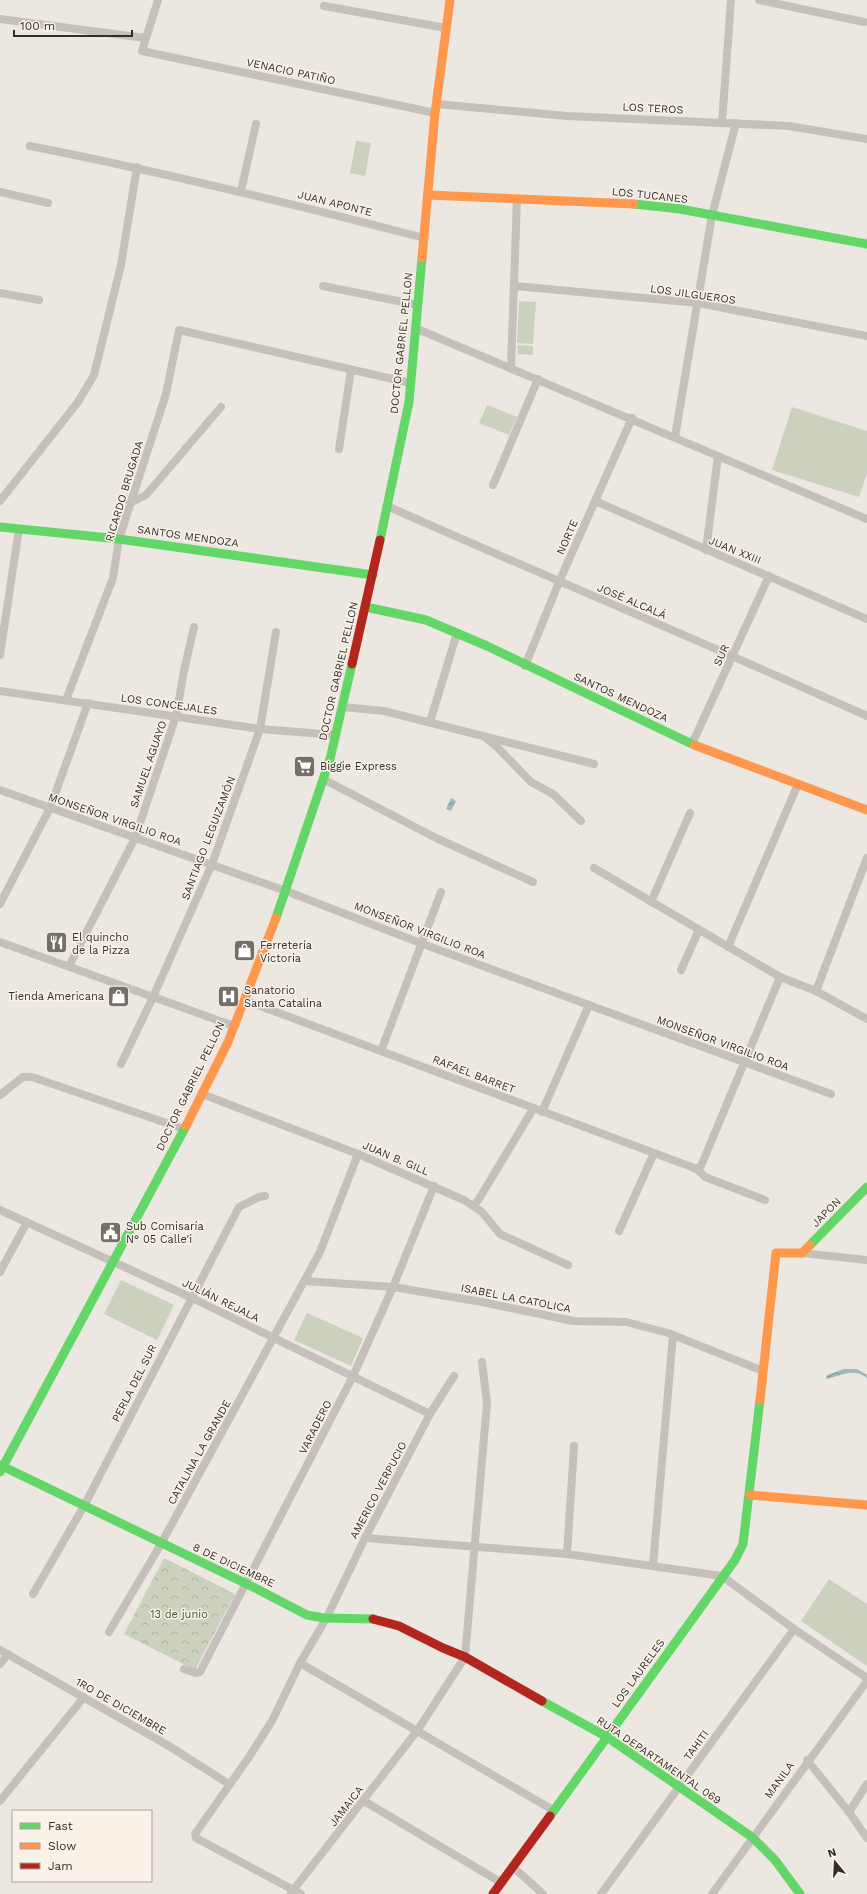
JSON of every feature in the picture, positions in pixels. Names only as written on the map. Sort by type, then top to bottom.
[{"type":"street","points":[[0,19],[145,38],[158,0]]},
{"type":"street","name":"DOCTOR GABRIEL PELLON","points":[[1,1468],[184,1129],[228,1042],[286,891],[323,779],[343,707],[366,607],[409,402],[435,113],[450,0]]},
{"type":"street","points":[[722,123],[731,0]]},
{"type":"street","points":[[759,0],[864,22]]},
{"type":"street","points":[[324,6],[446,28]]},
{"type":"street","name":"VENACIO PATIÑO","points":[[145,38],[142,51],[435,113]]},
{"type":"street","name":"LOS TEROS","points":[[436,104],[567,116],[736,123],[806,128],[867,139]]},
{"type":"street","points":[[675,437],[712,215],[736,123]]},
{"type":"street","points":[[241,191],[256,124]]},
{"type":"street","name":"JUAN APONTE","points":[[30,146],[137,167],[241,191],[424,238]]},
{"type":"street","points":[[0,502],[78,402],[94,376],[122,265],[137,167]]},
{"type":"street","points":[[0,192],[48,203]]},
{"type":"street","name":"LOS TUCANES","points":[[428,195],[608,202],[680,209],[867,244]]},
{"type":"street","points":[[511,367],[517,199]]},
{"type":"street","points":[[323,286],[418,305]]},
{"type":"street","name":"LOS JILGUEROS","points":[[515,286],[698,303],[867,336]]},
{"type":"street","points":[[0,293],[39,300]]},
{"type":"street","points":[[416,328],[632,418],[867,519]]},
{"type":"street","name":"RICARDO BRUGADA","points":[[66,700],[113,578],[119,539],[166,394],[179,330],[351,370]]},
{"type":"street","points":[[340,449],[351,370],[410,384]]},
{"type":"street","points":[[493,485],[538,379]]},
{"type":"street","points":[[130,503],[146,495],[221,407]]},
{"type":"street","name":"NORTE","points":[[525,666],[559,582],[632,418]]},
{"type":"street","points":[[706,550],[718,456]]},
{"type":"street","name":"JUAN XXIII","points":[[595,501],[867,619]]},
{"type":"street","name":"JOSÉ ALCALÁ","points":[[387,506],[559,582],[734,656],[867,716]]},
{"type":"street","name":"SANTOS MENDOZA","points":[[0,527],[119,539],[372,575]]},
{"type":"street","points":[[0,656],[19,529]]},
{"type":"street","name":"SUR","points":[[692,744],[770,576]]},
{"type":"street","name":"SANTOS MENDOZA","points":[[366,607],[426,620],[457,633],[692,744],[867,810]]},
{"type":"street","name":"SAMUEL AGUAYO","points":[[69,966],[135,838],[176,716],[194,627]]},
{"type":"street","name":"SANTIAGO LEGUIZAMÓN","points":[[121,1064],[153,997],[212,864],[260,729],[276,632]]},
{"type":"street","points":[[430,722],[457,633]]},
{"type":"street","name":"LOS CONCEJALES","points":[[0,691],[260,729],[336,735]]},
{"type":"street","points":[[0,904],[50,808],[88,703]]},
{"type":"street","points":[[343,707],[384,711],[594,764]]},
{"type":"street","points":[[483,736],[498,748],[530,782],[553,794],[581,821]]},
{"type":"street","points":[[323,779],[436,838],[533,882]]},
{"type":"street","points":[[728,946],[798,784]]},
{"type":"street","name":"MONSEÑOR VIRGILIO ROA","points":[[0,790],[286,891],[423,944],[831,1094]]},
{"type":"street","points":[[651,902],[690,813]]},
{"type":"street","points":[[816,991],[867,858]]},
{"type":"street","points":[[594,868],[780,977],[816,991],[867,1019]]},
{"type":"street","points":[[382,1051],[423,944],[441,892]]},
{"type":"street","points":[[681,970],[699,930]]},
{"type":"street","points":[[0,942],[234,1026]]},
{"type":"street","points":[[697,1169],[701,1166],[743,1062],[780,977]]},
{"type":"street","name":"RAFAEL BARRET","points":[[244,1000],[697,1169],[705,1177],[765,1200]]},
{"type":"street","points":[[542,1112],[589,1005]]},
{"type":"street","points":[[0,1095],[23,1077],[32,1078],[184,1129]]},
{"type":"street","name":"JUAN B. GILL","points":[[202,1094],[358,1154],[434,1186],[482,1212],[500,1234],[568,1265]]},
{"type":"street","points":[[473,1206],[479,1199],[533,1109]]},
{"type":"street","points":[[619,1231],[654,1153]]},
{"type":"street","name":"CATALINA LA GRANDE","points":[[110,1632],[161,1544],[305,1281],[327,1238],[358,1154]]},
{"type":"street","name":"VARADERO","points":[[184,1669],[196,1673],[200,1672],[247,1584],[353,1376],[393,1287],[434,1186]]},
{"type":"street","name":"JAPON","points":[[802,1253],[867,1187]]},
{"type":"street","name":"PERLA DEL SUR","points":[[33,1594],[84,1506],[190,1297],[239,1207],[258,1196],[266,1196]]},
{"type":"street","name":"JULIÁN REJALA","points":[[0,1210],[190,1297],[430,1414]]},
{"type":"street","points":[[0,1272],[27,1222]]},
{"type":"street","name":"LOS LAURELES","points":[[494,1894],[553,1810],[735,1560],[742,1544],[750,1495],[776,1253],[802,1253]]},
{"type":"street","points":[[802,1253],[867,1260]]},
{"type":"street","name":"ISABEL LA CATOLICA","points":[[305,1281],[393,1287],[482,1302],[573,1321],[626,1322],[672,1335],[763,1371]]},
{"type":"street","points":[[653,1565],[672,1335]]},
{"type":"street","points":[[465,1657],[487,1403],[482,1362]]},
{"type":"street","name":"AMERICO VERPUCIO","points":[[295,1893],[194,1836],[272,1721],[300,1663],[327,1618],[365,1538],[430,1414],[454,1376]]},
{"type":"street","points":[[567,1554],[574,1446]]},
{"type":"street","name":"8 DE DICIEMBRE","points":[[1,1468],[84,1506],[307,1614],[327,1618],[376,1618],[394,1624],[450,1653],[465,1657]]},
{"type":"street","points":[[750,1495],[867,1506]]},
{"type":"street","points":[[365,1538],[567,1554],[722,1576],[867,1680]]},
{"type":"street","name":"TAHITI","points":[[601,1894],[794,1629]]},
{"type":"street","name":"1RO DE DICIEMBRE","points":[[0,1650],[169,1746],[229,1784]]},
{"type":"street","points":[[0,1664],[8,1654]]},
{"type":"street","name":"JAMAICA","points":[[295,1893],[417,1731],[465,1657]]},
{"type":"street","name":"RUTA DEPARTAMENTAL 069","points":[[465,1657],[607,1737],[752,1837],[775,1860],[800,1894]]},
{"type":"street","points":[[300,1663],[553,1810]]},
{"type":"street","name":"MANILA","points":[[712,1894],[807,1760],[867,1680]]},
{"type":"street","points":[[0,1801],[84,1697]]},
{"type":"street","points":[[807,1760],[849,1812],[867,1838]]},
{"type":"street","points":[[849,1812],[867,1784]]},
{"type":"street","points":[[364,1801],[502,1883]]},
{"type":"street","points":[[513,1868],[543,1894]]},
{"type":"green space","points":[[356,141],[371,143],[365,176],[350,173]]},
{"type":"green space","points":[[519,301],[536,302],[533,344],[517,343]]},
{"type":"green space","points":[[518,345],[533,346],[533,355],[517,354]]},
{"type":"green space","points":[[487,405],[517,417],[509,435],[479,423]]},
{"type":"green space","points":[[792,407],[867,431],[867,473],[859,497],[772,470]]},
{"type":"green space","points":[[121,1280],[174,1305],[157,1340],[104,1314]]},
{"type":"green space","points":[[307,1313],[363,1338],[351,1366],[294,1340]]},
{"type":"green space","name":"13 de junio","points":[[164,1558],[235,1594],[195,1670],[124,1634]]},
{"type":"green space","points":[[829,1579],[867,1604],[867,1666],[801,1621]]},
{"type":"water","points":[[451,798],[456,801],[451,811],[446,809]]},
{"type":"water","points":[[844,1369],[857,1369],[867,1375],[867,1378],[857,1373],[847,1373],[826,1379],[827,1375]]},
{"type":"traffic: fast","points":[[634,204],[680,209],[867,244]]},
{"type":"traffic: fast","points":[[380,540],[409,402],[422,258]]},
{"type":"traffic: fast","points":[[0,527],[119,539],[373,575]]},
{"type":"traffic: fast","points":[[366,607],[426,620],[487,646],[694,745]]},
{"type":"traffic: fast","points":[[276,918],[330,759],[352,664]]},
{"type":"traffic: fast","points":[[0,1472],[186,1126]]},
{"type":"traffic: fast","points":[[810,1245],[867,1187]]},
{"type":"traffic: fast","points":[[550,1816],[735,1560],[743,1544],[760,1400]]},
{"type":"traffic: fast","points":[[0,1465],[253,1587],[307,1615],[324,1618],[373,1619]]},
{"type":"traffic: fast","points":[[542,1701],[607,1737],[752,1837],[775,1860],[800,1894]]},
{"type":"traffic: slow","points":[[422,258],[435,113],[450,0]]},
{"type":"traffic: slow","points":[[428,195],[634,204]]},
{"type":"traffic: slow","points":[[694,745],[867,810]]},
{"type":"traffic: slow","points":[[186,1126],[228,1042],[276,918]]},
{"type":"traffic: slow","points":[[760,1400],[776,1253],[802,1253],[810,1245]]},
{"type":"traffic: slow","points":[[750,1495],[867,1505]]},
{"type":"traffic: jam","points":[[352,664],[380,540]]},
{"type":"traffic: jam","points":[[373,1619],[399,1626],[443,1648],[465,1657],[542,1701]]},
{"type":"traffic: jam","points":[[493,1894],[550,1816]]},
{"type":"place","name":"Biggie Express","points":[[305,766]]},
{"type":"place","name":"El quincho de la Pizza","points":[[57,943]]},
{"type":"place","name":"Ferretería Victoria","points":[[244,951]]},
{"type":"place","name":"Tienda Americana","points":[[119,996]]},
{"type":"place","name":"Sanatorio Santa Catalina","points":[[229,996]]},
{"type":"place","name":"Sub Comisaría N° 05 Calle'i","points":[[110,1232]]}]
